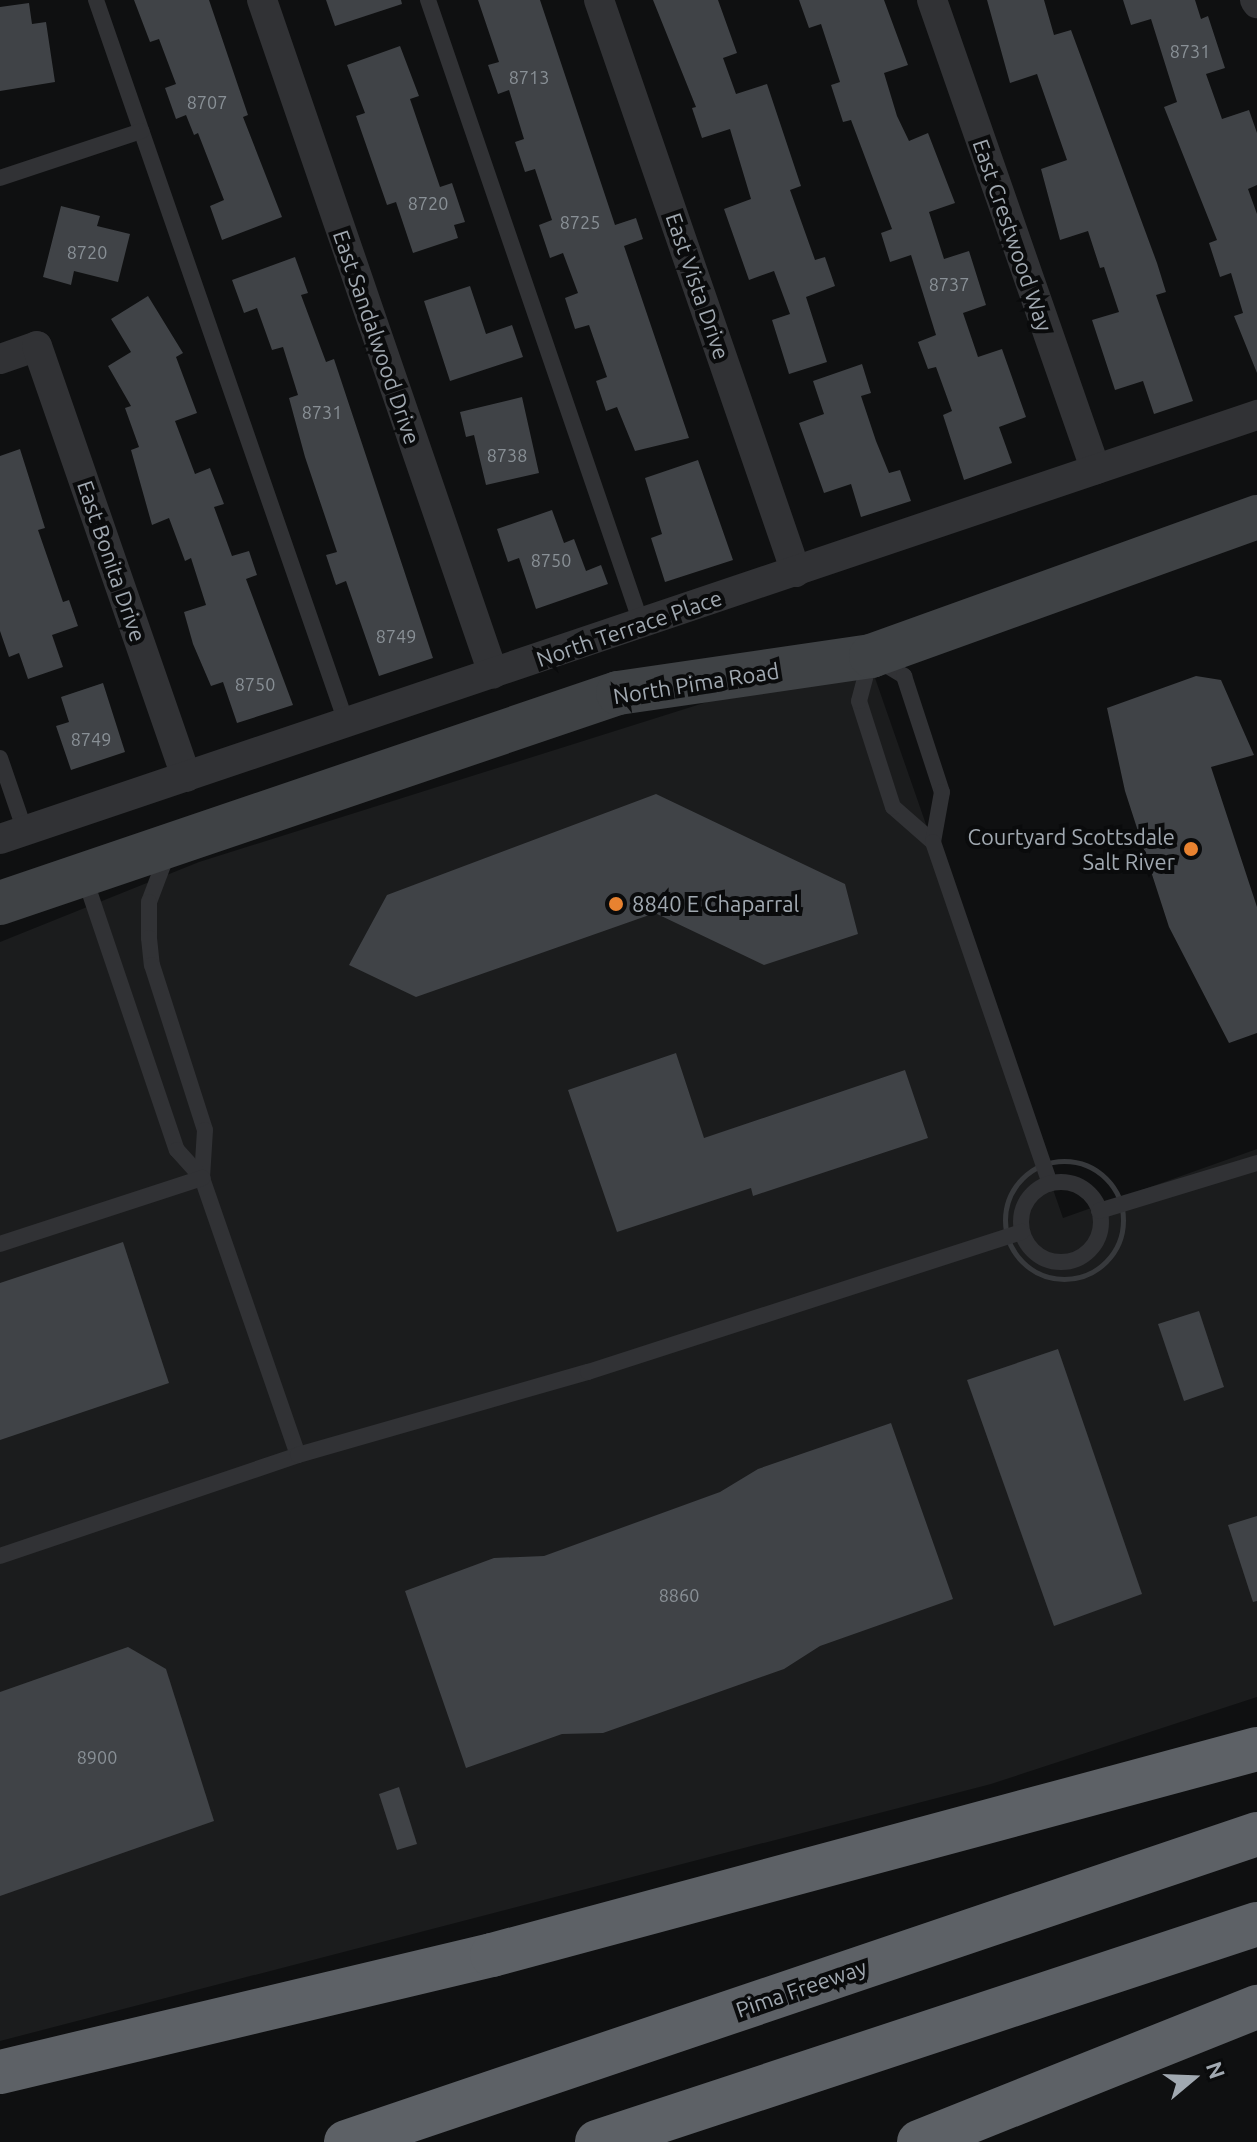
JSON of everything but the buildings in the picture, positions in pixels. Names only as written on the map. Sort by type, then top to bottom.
[{"type":"highway","points":[[0,2072],[492,1955],[1257,1749]]},
{"type":"highway","name":"Pima Freeway","points":[[346,2142],[1257,1834]]},
{"type":"highway","points":[[597,2142],[1257,1924]]},
{"type":"highway","points":[[919,2142],[1257,2007]]},
{"type":"main road","name":"North Pima Road","points":[[0,903],[618,693],[871,656],[1257,517]]},
{"type":"street","name":"East Sandalwood Drive","points":[[262,0],[493,673]]},
{"type":"street","name":"East Vista Drive","points":[[599,0],[796,572]]},
{"type":"street","name":"East Crestwood Way","points":[[932,0],[1095,469]]},
{"type":"street","name":"East Bonita Drive","points":[[0,359],[37,346],[186,777]]},
{"type":"street","name":"North Terrace Place","points":[[12,835],[347,725],[1257,415]]},
{"type":"lane","points":[[96,0],[347,725]]},
{"type":"lane","points":[[428,0],[641,623]]},
{"type":"lane","points":[[0,178],[141,131]]},
{"type":"lane","points":[[933,842],[893,807],[859,701],[871,656],[904,676],[942,792],[933,842],[1050,1183]]},
{"type":"lane","points":[[0,758],[12,835]]},
{"type":"lane","points":[[170,846],[149,902],[149,938],[152,965],[205,1130],[202,1178]]},
{"type":"lane","points":[[84,875],[177,1150],[202,1178],[298,1455]]},
{"type":"lane","points":[[1099,1211],[1257,1163]]},
{"type":"lane","points":[[0,1244],[202,1178]]},
{"type":"lane","points":[[1014,1234],[1046,1259],[1071,1260],[1092,1247],[1099,1211],[1086,1191],[1050,1183]]},
{"type":"lane","points":[[1014,1234],[1023,1207],[1050,1183]]},
{"type":"lane","points":[[0,1556],[298,1455],[588,1372],[1014,1234]]},
{"type":"path","points":[[1070,1161],[1095,1169],[1110,1182],[1121,1205],[1121,1238],[1112,1256],[1080,1278],[1041,1276],[1024,1265],[1005,1212],[1011,1193],[1022,1177],[1044,1164],[1070,1161]]},
{"type":"shaded area","points":[[866,652],[1063,1218],[1257,1149],[1257,1697],[991,1784],[0,2041],[0,942],[199,862]]},
{"type":"place","name":"Courtyard Scottsdale Salt River","points":[[1191,849]]},
{"type":"place","name":"8840 E Chaparral","points":[[616,904]]}]
